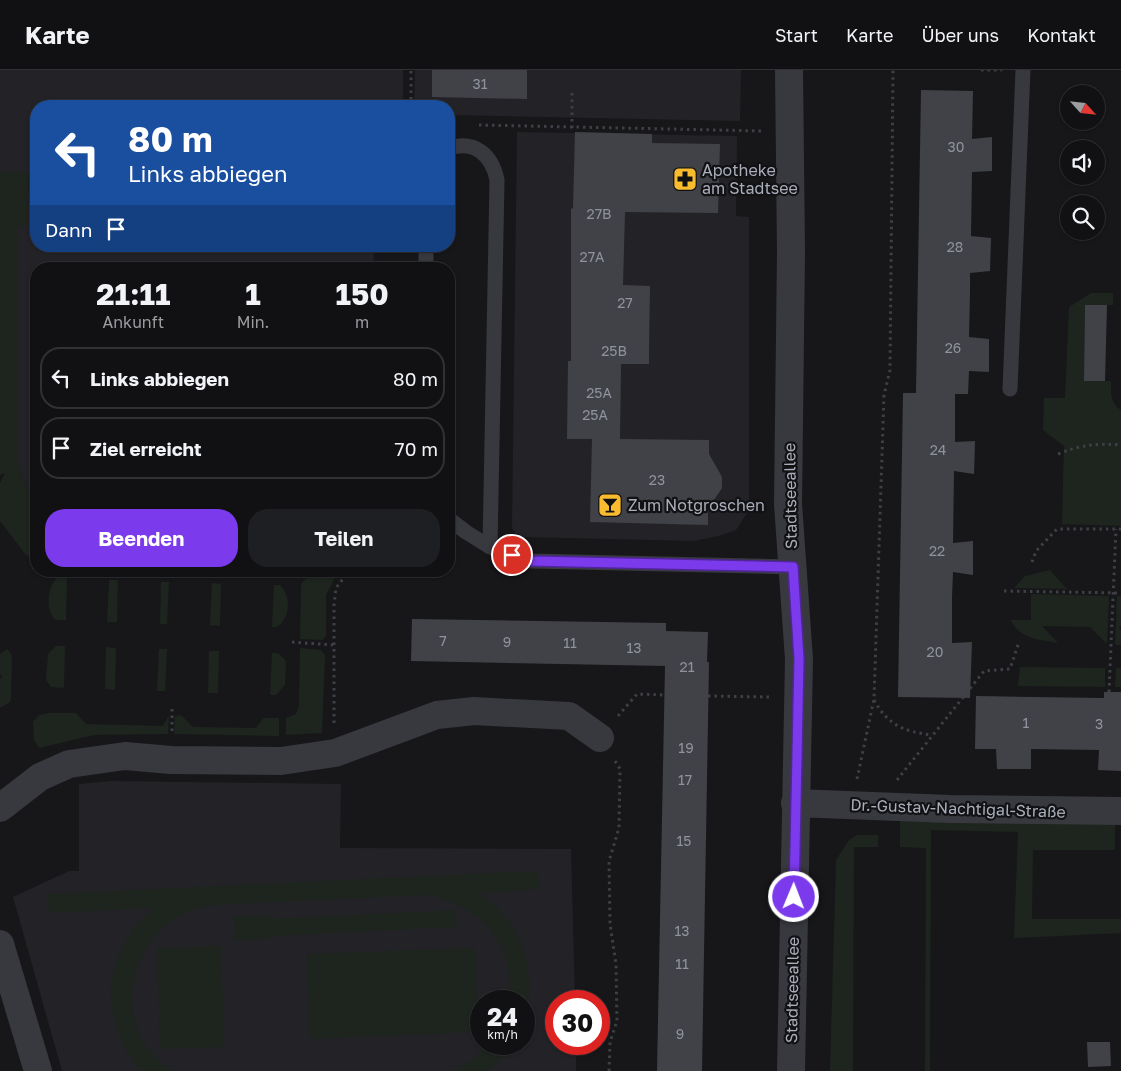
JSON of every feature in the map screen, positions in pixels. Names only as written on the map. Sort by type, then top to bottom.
[{"type":"street","name":"Stadtseeallee","points":[[789,70],[791,132],[788,504],[798,623],[791,1071]]},
{"type":"street","points":[[0,808],[40,777],[69,764],[125,756],[171,760],[281,761],[334,752],[436,715],[474,711],[569,716],[600,738]]},
{"type":"street","name":"Dr.-Gustav-Nachtigal-Straße","points":[[796,803],[889,807],[1121,811]]},
{"type":"street","points":[[0,944],[38,1071]]},
{"type":"lane","points":[[1010,389],[1023,70]]},
{"type":"lane","points":[[455,147],[463,145],[476,148],[487,155],[495,167],[497,180],[490,547]]},
{"type":"lane","points":[[455,524],[490,547],[532,561],[793,567]]},
{"type":"path","points":[[410,100],[411,70]]},
{"type":"path","points":[[854,804],[859,765],[874,700],[884,395],[890,370],[893,70]]},
{"type":"path","points":[[572,92],[572,128]]},
{"type":"path","points":[[473,125],[791,132]]},
{"type":"path","points":[[1058,454],[1078,446],[1099,443],[1121,445]]},
{"type":"path","points":[[1032,562],[1036,551],[1057,529],[1119,529],[1109,692]]},
{"type":"path","points":[[334,752],[333,645],[336,588],[344,577]]},
{"type":"path","points":[[1004,591],[1121,593]]},
{"type":"path","points":[[292,642],[333,645]]},
{"type":"path","points":[[889,807],[892,789],[932,735],[984,671],[1010,669],[1019,642]]},
{"type":"path","points":[[609,1071],[610,1042],[617,1021],[616,964],[610,924],[609,861],[618,828],[620,769],[600,738],[637,694],[664,695]]},
{"type":"path","points":[[708,696],[798,698]]},
{"type":"path","points":[[874,700],[883,715],[894,724],[913,732],[932,735]]},
{"type":"shaded area","points":[[0,70],[403,70],[403,100],[30,100],[30,252],[374,252],[373,262],[30,262],[30,496],[18,468],[18,225],[27,225],[29,172],[0,172]]},
{"type":"shaded area","points":[[415,70],[741,70],[740,121],[455,115],[455,100],[414,100]]},
{"type":"shaded area","points":[[517,132],[737,136],[736,216],[749,217],[749,510],[736,530],[694,541],[524,537],[515,533],[512,528]]},
{"type":"shaded area","points":[[0,172],[29,172],[27,225],[18,226],[18,468],[30,496],[30,556],[26,555],[0,521],[0,483],[5,473],[0,475]]},
{"type":"shaded area","points":[[1091,293],[1113,293],[1113,305],[1085,305],[1084,380],[1111,381],[1113,401],[1121,410],[1121,526],[1062,524],[1064,446],[1043,430],[1044,398],[1065,398],[1069,307]]},
{"type":"shaded area","points":[[1050,570],[1067,589],[1014,588],[1025,576]]},
{"type":"shaded area","points":[[307,577],[335,577],[326,595],[326,636],[322,640],[300,639],[301,584]]},
{"type":"shaded area","points":[[57,578],[67,578],[66,620],[56,620],[50,611],[49,593]]},
{"type":"shaded area","points":[[109,580],[118,580],[117,622],[107,622]]},
{"type":"shaded area","points":[[161,582],[169,582],[167,624],[160,624]]},
{"type":"shaded area","points":[[212,583],[221,584],[220,626],[210,625]]},
{"type":"shaded area","points":[[274,585],[280,585],[288,601],[285,618],[277,627],[272,627]]},
{"type":"shaded area","points":[[1031,594],[1109,596],[1107,644],[1090,627],[1042,626],[1058,643],[1031,638],[1025,635],[1019,631],[1011,620],[1031,620]]},
{"type":"shaded area","points":[[1117,596],[1121,596],[1121,626],[1119,627],[1121,631],[1121,645],[1115,645]]},
{"type":"shaded area","points":[[56,646],[65,646],[64,688],[51,687],[46,680],[48,654]]},
{"type":"shaded area","points":[[106,647],[116,648],[115,690],[105,689]]},
{"type":"shaded area","points":[[300,648],[321,650],[325,655],[322,733],[286,735],[286,718],[296,714],[299,706]]},
{"type":"shaded area","points":[[7,649],[12,655],[11,697],[10,702],[0,707],[0,679],[2,677],[0,674],[0,654]]},
{"type":"shaded area","points":[[159,649],[167,649],[165,691],[157,691]]},
{"type":"shaded area","points":[[209,651],[219,651],[218,693],[208,693]]},
{"type":"shaded area","points":[[272,653],[278,653],[286,661],[285,685],[276,695],[270,695]]},
{"type":"shaded area","points":[[1020,667],[1105,668],[1105,687],[1018,686]]},
{"type":"shaded area","points":[[1116,668],[1121,668],[1121,687],[1115,687]]},
{"type":"shaded area","points":[[76,713],[86,724],[163,726],[169,715],[168,734],[94,735],[39,748],[34,740],[33,722],[39,715]]},
{"type":"shaded area","points":[[181,715],[193,727],[256,728],[263,718],[279,718],[279,736],[174,734],[175,716]]},
{"type":"shaded area","points":[[111,781],[341,784],[340,848],[571,849],[575,990],[545,990],[545,1055],[576,1055],[576,1071],[62,1071],[13,897],[69,871],[79,871],[79,784]]},
{"type":"shaded area","points":[[900,819],[1115,822],[1115,850],[1033,850],[1032,919],[1121,919],[1121,933],[1014,938],[1018,832],[931,830],[930,1071],[925,1071],[926,848],[900,847]]},
{"type":"shaded area","points":[[857,835],[878,835],[878,847],[854,847],[853,1071],[830,1071],[836,860],[849,840]]},
{"type":"shaded area","points":[[538,871],[539,889],[479,893],[494,905],[516,933],[528,967],[529,990],[510,990],[507,962],[501,945],[491,930],[479,918],[447,900],[427,895],[214,905],[183,913],[174,918],[157,934],[144,952],[136,973],[132,995],[134,1017],[141,1038],[154,1056],[173,1071],[141,1071],[130,1057],[122,1041],[112,1008],[111,991],[118,956],[129,935],[153,908],[49,913],[48,894]]},
{"type":"shaded area","points":[[455,910],[456,927],[270,936],[270,939],[235,940],[234,917],[269,915],[269,919]]},
{"type":"shaded area","points":[[221,946],[224,1047],[160,1049],[157,948]]},
{"type":"shaded area","points":[[475,948],[476,990],[470,990],[470,1032],[310,1039],[307,954]]},
{"type":"shaded area","points":[[477,1055],[504,1055],[490,1071],[451,1071],[469,1062]]},
{"type":"building","points":[[432,70],[527,70],[527,99],[432,97]]},
{"type":"building","points":[[921,90],[973,91],[972,139],[992,137],[992,171],[972,172],[971,236],[991,238],[990,271],[970,273],[969,337],[989,339],[989,372],[969,371],[968,394],[955,394],[955,442],[975,441],[974,474],[954,471],[953,543],[973,541],[973,575],[953,572],[952,643],[972,642],[970,698],[898,697],[903,393],[916,393]]},
{"type":"building","points":[[575,132],[652,134],[652,143],[720,144],[718,213],[625,212],[623,285],[650,286],[649,364],[621,364],[620,439],[709,440],[709,454],[722,477],[722,488],[708,509],[708,525],[590,522],[592,439],[567,439],[568,361],[571,361],[571,209],[573,208]]},
{"type":"building","points":[[1085,305],[1107,305],[1105,381],[1084,381]]},
{"type":"building","points":[[412,619],[666,623],[666,631],[708,632],[702,1071],[657,1071],[665,666],[411,661]]},
{"type":"building","points":[[1104,692],[1121,692],[1121,771],[1098,770],[1099,750],[1031,749],[1031,769],[997,769],[996,749],[975,749],[976,696],[1104,698]]},
{"type":"building","points":[[1087,1042],[1110,1042],[1111,1066],[1088,1067]]},
{"type":"place","name":"Apotheke am Stadtsee","points":[[685,179]]},
{"type":"place","name":"Zum Notgroschen","points":[[610,505]]},
{"type":"route","points":[[512,555],[532,561],[793,567],[799,659],[794,897]]}]
